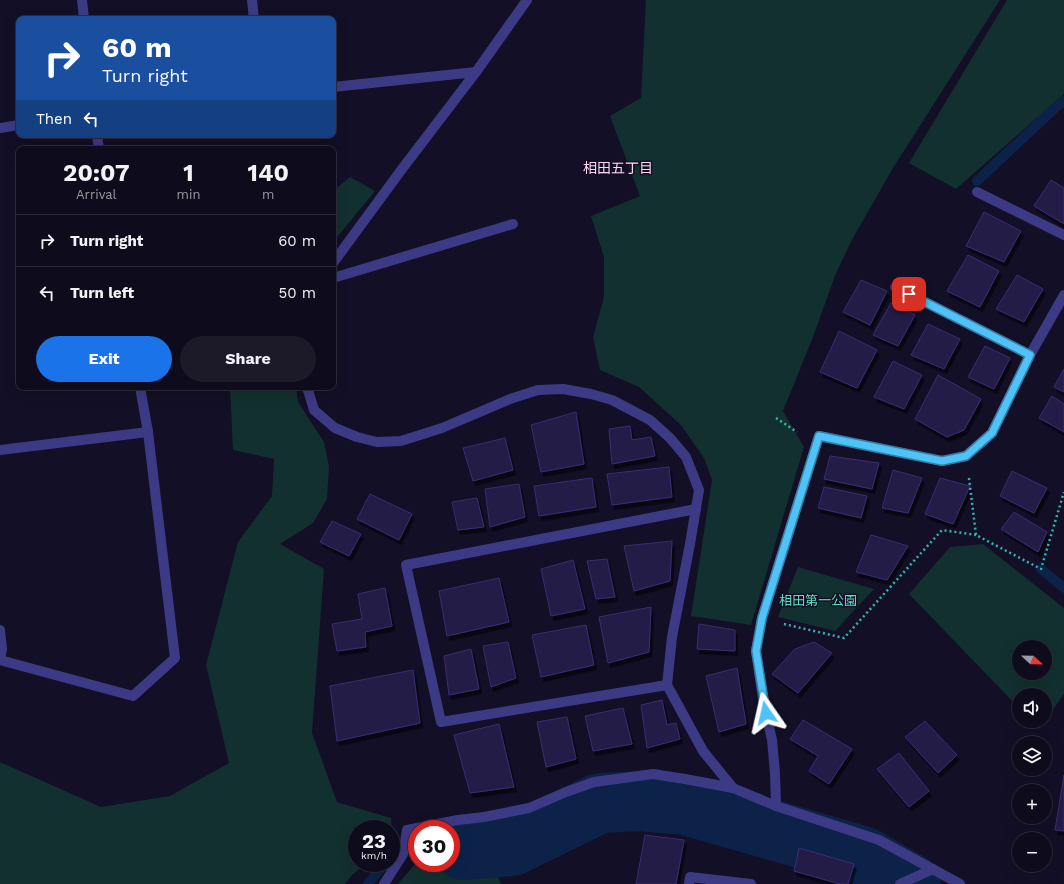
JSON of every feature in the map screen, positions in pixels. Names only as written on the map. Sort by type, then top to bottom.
[{"type":"street","points":[[82,0],[84,16]]},
{"type":"street","points":[[252,0],[254,16]]},
{"type":"street","points":[[336,259],[476,72],[527,0]]},
{"type":"street","points":[[336,87],[476,72]]},
{"type":"street","points":[[0,128],[16,125]]},
{"type":"street","points":[[977,192],[1064,235]]},
{"type":"street","points":[[336,277],[513,224]]},
{"type":"street","points":[[895,287],[1030,355]]},
{"type":"street","points":[[776,806],[772,740],[763,700],[756,651],[762,618],[819,436],[942,461],[966,456],[992,433],[1030,355],[1064,294]]},
{"type":"street","points":[[308,390],[314,410],[335,428],[357,438],[378,442],[401,441],[442,428],[510,398],[538,390],[564,389],[612,400],[650,420],[670,438],[686,457],[699,490],[672,637],[667,685],[703,751],[733,788]]},
{"type":"street","points":[[0,630],[2,649],[0,659],[133,696],[175,658],[148,432],[141,390]]},
{"type":"street","points":[[0,450],[148,432]]},
{"type":"street","points":[[667,685],[441,722],[406,565],[696,509]]},
{"type":"street","points":[[384,884],[403,854],[407,830],[529,808],[594,782],[653,774],[733,788],[776,806],[879,840],[960,884]]},
{"type":"street","points":[[900,884],[933,869]]},
{"type":"street","points":[[689,884],[690,877],[751,884]]},
{"type":"path","points":[[966,456],[976,535]]},
{"type":"path","points":[[762,618],[844,638],[942,530],[976,535],[1041,569],[1064,492]]},
{"type":"green space","points":[[646,0],[1000,0],[893,168],[854,236],[836,273],[813,337],[783,411],[804,447],[751,625],[691,616],[712,480],[704,458],[681,425],[639,387],[600,370],[593,337],[604,297],[604,257],[591,216],[640,196],[610,116],[641,98]]},
{"type":"green space","points":[[1007,0],[1064,0],[1064,94],[956,189],[909,163]]},
{"type":"green space","points":[[350,177],[375,191],[336,238],[336,189]]},
{"type":"green space","points":[[230,390],[296,390],[298,402],[324,442],[329,466],[327,499],[313,523],[280,544],[324,569],[312,733],[337,802],[391,818],[391,820],[348,820],[348,872],[356,872],[345,884],[0,884],[0,762],[101,807],[170,796],[229,763],[206,665],[238,542],[272,496],[274,459],[233,450]]},
{"type":"green space","points":[[983,544],[1064,608],[1064,694],[1052,711],[1052,688],[1012,688],[1012,701],[909,594],[950,547]]},
{"type":"green space","name":"相田第一公園","points":[[798,567],[874,589],[835,631],[778,617]]},
{"type":"green space","points":[[492,861],[501,884],[398,884],[408,872],[460,872],[460,862]]},
{"type":"building","points":[[1051,180],[1064,188],[1064,224],[1034,206]]},
{"type":"building","points":[[984,212],[1021,231],[1004,262],[966,246]]},
{"type":"building","points":[[968,255],[999,271],[980,307],[947,291]]},
{"type":"building","points":[[1017,275],[1043,289],[1024,322],[996,309]]},
{"type":"building","points":[[861,280],[887,291],[870,325],[843,312]]},
{"type":"building","points":[[891,303],[915,315],[898,346],[873,335]]},
{"type":"building","points":[[928,324],[960,339],[944,369],[911,355]]},
{"type":"building","points":[[839,331],[877,350],[857,388],[820,372]]},
{"type":"building","points":[[985,346],[1010,358],[994,389],[968,377]]},
{"type":"building","points":[[893,361],[922,375],[904,409],[874,397]]},
{"type":"building","points":[[1064,369],[1064,392],[1054,387]]},
{"type":"building","points":[[938,375],[981,399],[964,430],[947,437],[915,419]]},
{"type":"building","points":[[1052,396],[1064,404],[1064,432],[1039,418]]},
{"type":"building","points":[[576,412],[584,464],[541,472],[531,425]]},
{"type":"building","points":[[630,426],[632,440],[651,437],[655,456],[612,464],[609,429]]},
{"type":"building","points":[[505,438],[513,470],[473,481],[463,448]]},
{"type":"building","points":[[830,456],[879,463],[872,489],[824,479]]},
{"type":"building","points":[[669,467],[672,497],[612,505],[607,474]]},
{"type":"building","points":[[893,470],[922,478],[908,513],[882,508]]},
{"type":"building","points":[[1012,471],[1047,488],[1034,513],[1000,496]]},
{"type":"building","points":[[592,478],[596,507],[539,516],[534,486]]},
{"type":"building","points":[[940,478],[970,486],[953,524],[925,514]]},
{"type":"building","points":[[519,484],[525,517],[490,527],[485,489]]},
{"type":"building","points":[[824,487],[867,496],[861,518],[818,508]]},
{"type":"building","points":[[370,494],[412,514],[399,540],[357,519]]},
{"type":"building","points":[[477,498],[484,527],[458,530],[452,502]]},
{"type":"building","points":[[1014,512],[1047,532],[1038,552],[1001,529]]},
{"type":"building","points":[[332,521],[361,534],[349,556],[320,542]]},
{"type":"building","points":[[871,535],[908,546],[887,580],[856,572]]},
{"type":"building","points":[[672,541],[670,581],[634,591],[624,546]]},
{"type":"building","points":[[607,559],[615,597],[596,599],[587,561]]},
{"type":"building","points":[[573,560],[585,609],[551,616],[541,569]]},
{"type":"building","points":[[499,578],[509,622],[447,636],[439,591]]},
{"type":"building","points":[[385,588],[392,626],[365,632],[366,647],[337,651],[332,624],[362,619],[358,594]]},
{"type":"building","points":[[651,607],[649,652],[608,663],[599,617]]},
{"type":"building","points":[[699,624],[735,630],[735,651],[697,649]]},
{"type":"building","points":[[586,625],[594,665],[541,677],[532,635]]},
{"type":"building","points":[[508,642],[516,678],[491,687],[483,646]]},
{"type":"building","points":[[814,642],[832,653],[798,693],[772,674],[795,649]]},
{"type":"building","points":[[471,649],[479,689],[449,695],[444,656]]},
{"type":"building","points":[[737,668],[746,724],[719,732],[706,676]]},
{"type":"building","points":[[413,670],[420,723],[337,741],[330,686]]},
{"type":"building","points":[[662,700],[667,725],[676,723],[680,739],[647,748],[641,705]]},
{"type":"building","points":[[623,708],[632,744],[593,751],[585,716]]},
{"type":"building","points":[[567,717],[576,759],[546,767],[537,722]]},
{"type":"building","points":[[803,720],[852,749],[829,784],[809,771],[818,756],[790,739]]},
{"type":"building","points":[[925,721],[957,755],[938,773],[905,737]]},
{"type":"building","points":[[499,724],[514,787],[470,793],[454,735]]},
{"type":"building","points":[[899,753],[929,791],[909,807],[877,769]]},
{"type":"building","points":[[1064,775],[1064,831],[1055,830]]},
{"type":"building","points":[[645,835],[684,840],[676,884],[636,884]]},
{"type":"building","points":[[799,848],[854,864],[848,884],[840,884],[794,871]]},
{"type":"waterway","points":[[977,181],[1064,101]]},
{"type":"waterway","points":[[1041,569],[1064,588]]},
{"type":"waterway","points":[[463,850],[512,846],[600,803],[639,801],[685,805],[863,856],[911,884]]},
{"type":"waterway","points":[[368,884],[378,872]]},
{"type":"district","name":"相田五丁目","points":[[618,168]]},
{"type":"route","points":[[766,713],[756,651],[762,618],[819,436],[942,461],[966,456],[992,433],[1030,355],[909,294]]}]
